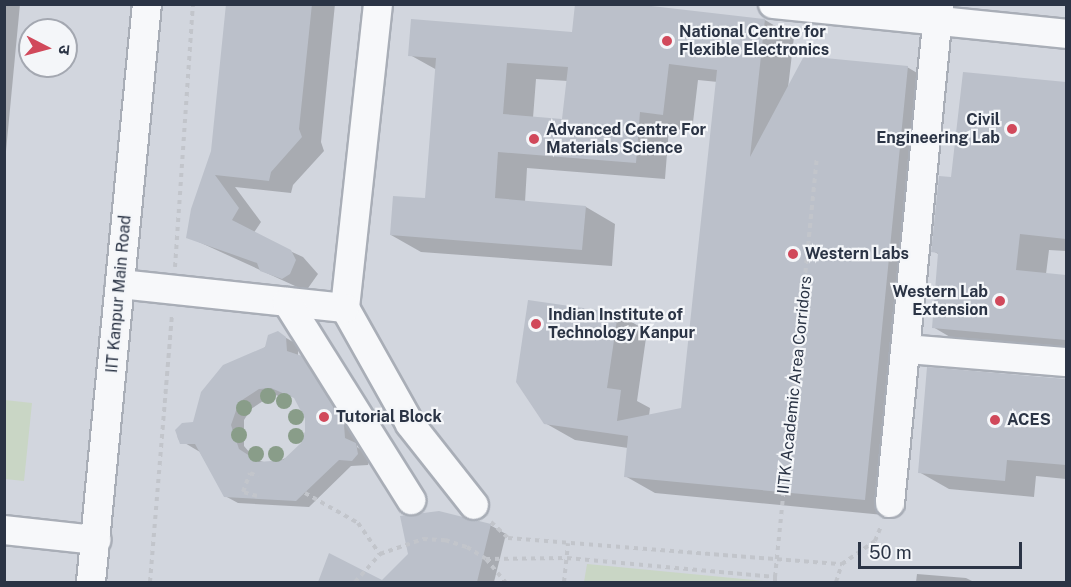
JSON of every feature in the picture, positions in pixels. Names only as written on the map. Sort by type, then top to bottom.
[{"type":"street","name":"IIT Kanpur Main Road","points":[[91,582],[147,4]]},
{"type":"street","points":[[378,4],[345,308],[410,424],[474,505]]},
{"type":"street","points":[[773,4],[938,13],[1066,34]]},
{"type":"street","points":[[890,503],[907,349],[938,13]]},
{"type":"street","points":[[120,284],[345,308]]},
{"type":"street","points":[[287,302],[411,500]]},
{"type":"street","points":[[907,349],[1066,362]]},
{"type":"street","points":[[4,530],[96,540]]},
{"type":"path","name":"IITK Academic Area Corridors","points":[[775,582],[817,158]]},
{"type":"path","points":[[257,496],[243,492],[250,473],[258,476]]},
{"type":"path","points":[[305,493],[358,523],[380,554]]},
{"type":"path","points":[[474,505],[508,538],[777,561],[842,564],[875,542],[890,503]]},
{"type":"path","points":[[355,582],[380,554],[400,544],[434,540],[467,547],[486,559],[505,582]]},
{"type":"path","points":[[564,582],[568,543]]},
{"type":"path","points":[[486,559],[567,558],[776,577]]},
{"type":"path","points":[[836,582],[842,564]]},
{"type":"shaded area","name":"Indian Institute of Technology Kanpur","points":[[5,5],[1066,5],[1066,582],[5,582]]},
{"type":"green space","points":[[5,400],[32,403],[24,481],[5,479]]},
{"type":"green space","points":[[587,564],[764,581],[764,582],[584,582]]},
{"type":"building","points":[[226,4],[312,4],[299,129],[302,137],[271,172],[269,181],[215,175],[239,208],[232,220],[291,250],[296,260],[290,274],[282,279],[260,271],[257,263],[186,238],[191,209],[211,151]]},
{"type":"building","points":[[575,4],[634,4],[765,19],[750,157],[804,56],[908,66],[865,500],[624,477],[628,436],[544,424],[516,382],[528,300],[618,313],[607,388],[621,390],[617,421],[681,408],[717,70],[669,64],[663,115],[640,112],[636,163],[498,152],[495,198],[586,206],[582,250],[390,235],[393,196],[425,198],[436,58],[408,56],[411,19],[572,32]],"holes":[[[507,63],[568,67],[562,119],[503,114]]]},
{"type":"building","name":"Civil Engineering Lab","points":[[963,72],[1066,82],[1066,239],[1020,234],[1016,270],[1066,275],[1066,340],[932,328],[938,253],[931,252],[939,176],[951,177]]},
{"type":"building","name":"Tutorial Block","points":[[278,331],[286,337],[287,351],[302,356],[344,424],[345,438],[356,443],[358,454],[352,461],[339,460],[296,501],[224,497],[195,444],[180,444],[175,430],[182,423],[193,422],[201,392],[223,365],[265,347],[268,335]],"holes":[[[271,388],[294,398],[305,419],[305,432],[301,443],[283,460],[259,462],[239,449],[231,425],[239,402],[259,389]]]},
{"type":"building","name":"ACES","points":[[927,367],[1066,379],[1066,465],[1007,460],[1005,481],[918,473]]},
{"type":"building","points":[[439,511],[491,524],[477,582],[318,582],[329,553],[382,580],[408,554],[400,516]]},
{"type":"place","name":"National Centre for Flexible Electronics","points":[[667,41]]},
{"type":"place","name":"Civil Engineering Lab","points":[[1012,129]]},
{"type":"place","name":"Advanced Centre For Materials Science","points":[[534,139]]},
{"type":"place","name":"Western Labs","points":[[793,254]]},
{"type":"place","name":"Western Lab Extension","points":[[1000,301]]},
{"type":"place","name":"Indian Institute of Technology Kanpur","points":[[536,324]]},
{"type":"place","name":"Tutorial Block","points":[[324,417]]},
{"type":"place","name":"ACES","points":[[995,420]]}]
